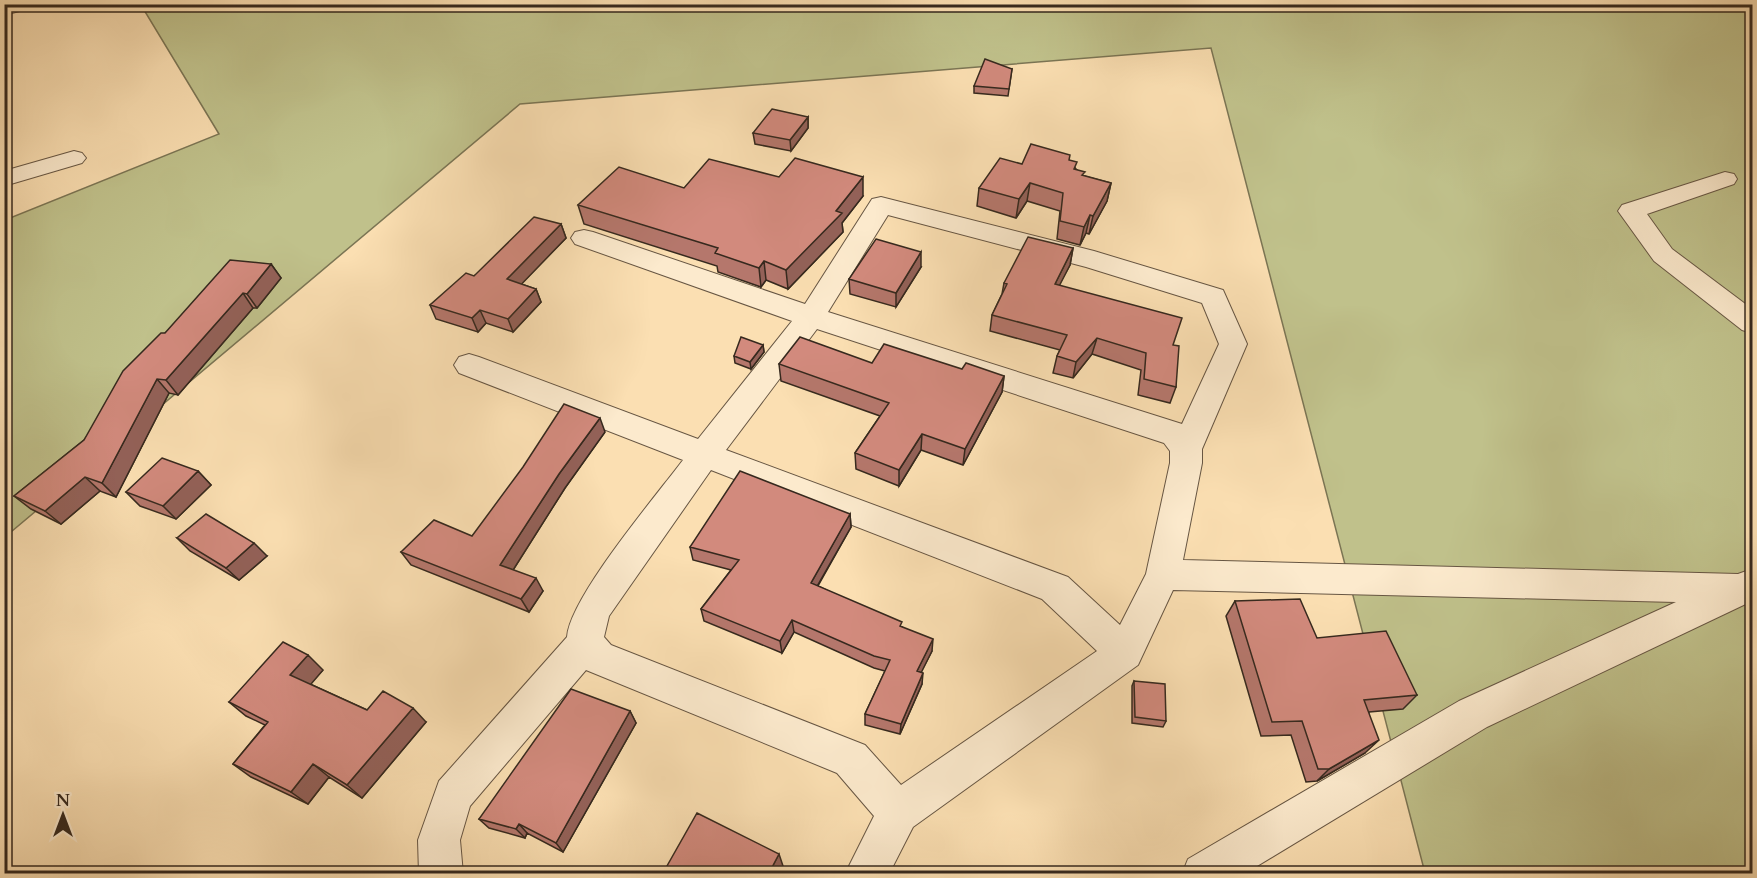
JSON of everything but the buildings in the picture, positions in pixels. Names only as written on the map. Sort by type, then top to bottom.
[{"type":"street","points":[[4,9],[24,4]]},
{"type":"street","points":[[4,179],[74,158]]},
{"type":"street","points":[[1725,179],[1631,211],[1663,255],[1752,322]]},
{"type":"street","points":[[441,873],[440,840],[453,795],[585,643],[586,628],[595,607],[704,455],[811,316],[881,205],[1094,260],[1213,297],[1233,345],[1186,448],[1186,463],[1163,574],[1125,653],[898,812],[866,873]]},
{"type":"street","points":[[584,238],[811,316],[1175,434],[1186,448]]},
{"type":"street","points":[[469,365],[1055,588],[1125,653]]},
{"type":"street","points":[[1163,574],[1748,586]]},
{"type":"street","points":[[1203,873],[1473,714],[1748,586]]},
{"type":"street","points":[[585,643],[598,657],[851,759],[898,812]]},
{"type":"green space","points":[[141,5],[1752,5],[1752,873],[1425,873],[1211,48],[520,104],[5,537],[5,220],[219,134]]}]
